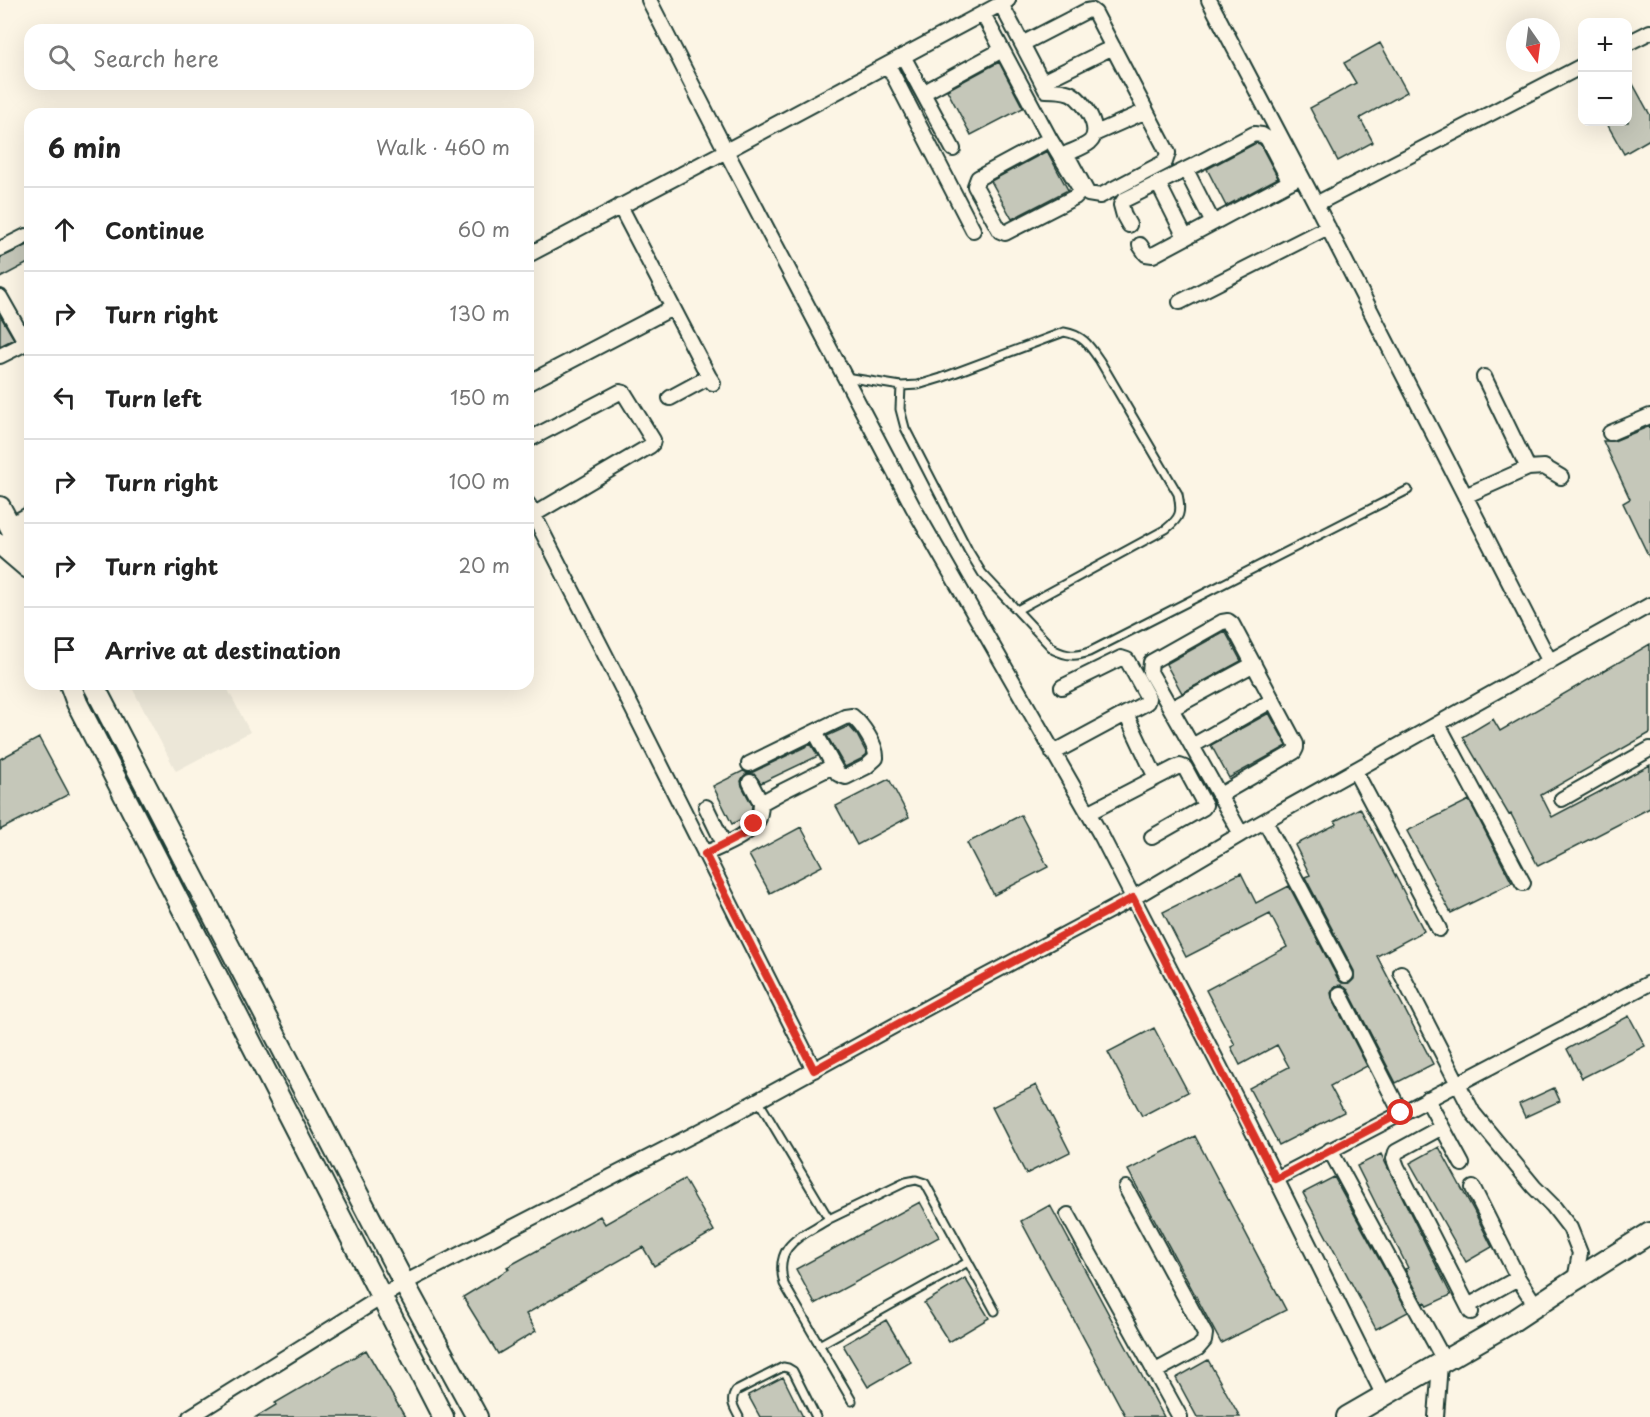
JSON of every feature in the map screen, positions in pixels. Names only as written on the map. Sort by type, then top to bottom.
[{"type":"street","points":[[649,0],[913,507],[1088,813],[1133,898],[1384,1396]]},
{"type":"street","points":[[1209,0],[1296,179]]},
{"type":"street","points":[[534,252],[1005,2],[1022,44],[1046,90],[1062,91],[1078,98],[1092,120],[1094,134]]},
{"type":"street","points":[[1022,44],[1091,10],[1095,13],[1168,153],[1165,162],[1100,196],[1088,194],[1068,158],[1068,153],[1089,142],[1094,134],[1146,111]]},
{"type":"street","points":[[983,14],[1079,188],[1079,193],[1075,197],[1005,233],[1000,231],[975,186],[978,178],[1050,139]]},
{"type":"street","points":[[1632,41],[1650,32]]},
{"type":"street","points":[[1042,82],[1113,47]]},
{"type":"street","points":[[923,93],[1002,50]]},
{"type":"street","points":[[903,56],[953,149]]},
{"type":"street","points":[[888,64],[974,230]]},
{"type":"street","points":[[1316,204],[1578,68]]},
{"type":"street","points":[[1129,225],[1121,204],[1124,200],[1254,134],[1267,138],[1316,204],[1550,662]]},
{"type":"street","points":[[1186,170],[1213,223]]},
{"type":"street","points":[[1140,245],[1146,254],[1153,255],[1296,179]]},
{"type":"street","points":[[1158,183],[1185,237]]},
{"type":"street","points":[[620,206],[711,381],[670,398]]},
{"type":"street","points":[[1180,302],[1328,227]]},
{"type":"street","points":[[0,249],[24,237]]},
{"type":"street","points":[[0,297],[24,336]]},
{"type":"street","points":[[534,380],[672,308]]},
{"type":"street","points":[[0,356],[24,344]]},
{"type":"street","points":[[1484,377],[1528,468]]},
{"type":"street","points":[[534,437],[620,392],[624,393],[652,440],[650,446],[534,508]]},
{"type":"street","points":[[1610,433],[1650,416]]},
{"type":"street","points":[[1465,496],[1528,468],[1544,467],[1561,477]]},
{"type":"street","points":[[24,514],[5,516],[24,552]]},
{"type":"street","points":[[534,516],[814,1070]]},
{"type":"street","points":[[0,544],[24,565]]},
{"type":"street","points":[[190,1417],[404,1283],[722,1120],[953,993],[1133,898],[1241,834],[1650,605]]},
{"type":"street","points":[[1220,795],[1294,752],[1296,748],[1254,664],[1232,624],[1228,621],[1222,622],[1150,662],[1150,672],[1241,834]]},
{"type":"street","points":[[1053,753],[1148,702],[1148,698],[1125,658],[1062,687]]},
{"type":"street","points":[[1171,709],[1254,664]]},
{"type":"street","points":[[72,690],[82,714],[443,1417]]},
{"type":"street","points":[[96,690],[404,1283],[477,1417]]},
{"type":"street","points":[[1192,746],[1273,700]]},
{"type":"street","points":[[1126,714],[1156,778]]},
{"type":"street","points":[[749,764],[845,717],[852,716],[860,723],[877,752],[876,758],[846,777],[838,774],[815,732]]},
{"type":"street","points":[[1438,724],[1523,883]]},
{"type":"street","points":[[1562,799],[1650,749]]},
{"type":"street","points":[[761,803],[833,766]]},
{"type":"street","points":[[1088,813],[1180,766],[1185,768],[1205,805],[1152,837]]},
{"type":"street","points":[[1354,771],[1439,929]]},
{"type":"street","points":[[705,854],[744,834],[759,818],[761,803],[750,782]]},
{"type":"street","points":[[706,807],[724,844]]},
{"type":"street","points":[[1265,821],[1346,975]]},
{"type":"street","points":[[1401,973],[1473,1113],[1570,1228],[1580,1253],[1575,1280]]},
{"type":"street","points":[[1276,1179],[1650,983]]},
{"type":"street","points":[[1340,994],[1401,1113]]},
{"type":"street","points":[[1427,1099],[1462,1164]]},
{"type":"street","points":[[1442,1127],[1396,1152],[1394,1159],[1397,1167],[1470,1309],[1518,1278]]},
{"type":"street","points":[[1330,1150],[1443,1363],[1436,1417]]},
{"type":"street","points":[[1126,1188],[1205,1334],[1204,1341],[1198,1348],[1154,1372]]},
{"type":"street","points":[[1473,1188],[1518,1278],[1536,1306]]},
{"type":"street","points":[[1068,1215],[1180,1417]]},
{"type":"street","points":[[1347,1417],[1510,1323],[1650,1233]]},
{"type":"lane","points":[[845,377],[901,386],[918,385],[1064,332],[1075,334],[1088,344],[1178,494],[1181,508],[1177,520],[1166,530],[1017,610]]},
{"type":"lane","points":[[901,386],[900,409],[904,428],[982,573],[1054,650],[1064,655],[1077,656],[1089,652],[1408,490]]},
{"type":"lane","points":[[758,1100],[829,1219]]},
{"type":"lane","points":[[852,1401],[784,1284],[781,1274],[783,1253],[788,1245],[829,1219],[906,1182],[916,1180],[925,1183],[995,1311]]},
{"type":"lane","points":[[819,1345],[968,1262]]},
{"type":"lane","points":[[739,1417],[732,1404],[732,1396],[736,1391],[783,1367],[793,1371],[816,1417]]},
{"type":"shaded area","points":[[133,690],[228,690],[250,732],[176,771]]},
{"type":"building","points":[[1380,43],[1407,92],[1360,118],[1373,142],[1338,161],[1310,108],[1356,83],[1344,63]]},
{"type":"building","points":[[999,62],[1023,108],[971,135],[947,90]]},
{"type":"building","points":[[1632,82],[1650,115],[1650,139],[1624,154],[1608,126],[1632,126]]},
{"type":"building","points":[[1256,143],[1260,144],[1278,178],[1226,206],[1207,169]]},
{"type":"building","points":[[1047,151],[1068,190],[1012,219],[991,181]]},
{"type":"building","points":[[24,247],[24,265],[0,278],[0,258]]},
{"type":"building","points":[[0,315],[14,339],[0,346]]},
{"type":"building","points":[[1650,426],[1650,559],[1623,503],[1630,499],[1603,441],[1614,441]]},
{"type":"building","points":[[1225,631],[1241,661],[1182,693],[1166,664]]},
{"type":"building","points":[[1650,644],[1650,733],[1541,795],[1552,817],[1650,765],[1650,808],[1538,866],[1511,814],[1509,815],[1463,737],[1493,719],[1500,731]]},
{"type":"building","points":[[1269,713],[1287,746],[1229,778],[1211,745]]},
{"type":"building","points":[[849,726],[857,735],[867,754],[845,767],[827,736]]},
{"type":"building","points":[[39,738],[69,794],[0,830],[0,759]]},
{"type":"building","points":[[811,744],[818,756],[761,783],[754,774],[746,774],[743,777],[742,786],[752,805],[751,814],[732,824],[713,786],[743,771],[753,772]]},
{"type":"building","points":[[889,779],[909,817],[857,845],[836,806]]},
{"type":"building","points":[[1469,800],[1512,883],[1451,913],[1407,831]]},
{"type":"building","points":[[1360,808],[1424,931],[1377,956],[1433,1064],[1396,1083],[1348,990],[1341,985],[1335,986],[1331,993],[1332,998],[1367,1066],[1330,1086],[1344,1112],[1279,1145],[1249,1088],[1289,1067],[1277,1045],[1240,1065],[1231,1047],[1235,1045],[1206,990],[1287,947],[1270,914],[1186,957],[1163,912],[1241,873],[1256,903],[1289,886],[1338,979],[1342,983],[1350,983],[1354,979],[1354,971],[1305,877],[1310,875],[1295,845],[1337,824],[1335,821]]},
{"type":"building","points":[[1021,815],[1048,867],[994,895],[967,843]]},
{"type":"building","points":[[801,827],[822,866],[770,893],[749,855]]},
{"type":"building","points":[[1629,1016],[1645,1046],[1582,1078],[1567,1049]]},
{"type":"building","points":[[1154,1028],[1188,1092],[1142,1116],[1108,1052]]},
{"type":"building","points":[[1036,1085],[1070,1152],[1026,1174],[992,1107]]},
{"type":"building","points":[[1554,1088],[1560,1101],[1525,1117],[1519,1104]]},
{"type":"building","points":[[1195,1136],[1286,1310],[1221,1343],[1128,1170]]},
{"type":"building","points":[[1439,1147],[1492,1247],[1466,1262],[1410,1163]]},
{"type":"building","points":[[1381,1154],[1451,1295],[1427,1306],[1425,1302],[1423,1303],[1405,1269],[1408,1268],[1357,1166]]},
{"type":"building","points":[[1334,1177],[1408,1312],[1376,1329],[1303,1193]]},
{"type":"building","points":[[684,1179],[714,1231],[654,1266],[643,1247],[526,1314],[536,1331],[498,1354],[463,1297],[509,1269],[507,1267],[600,1216],[605,1224]]},
{"type":"building","points":[[920,1202],[939,1237],[815,1304],[796,1269]]},
{"type":"building","points":[[1050,1205],[1164,1417],[1126,1417],[1021,1221]]},
{"type":"building","points":[[965,1278],[989,1318],[949,1342],[924,1303]]},
{"type":"building","points":[[886,1320],[911,1362],[868,1387],[843,1345]]},
{"type":"building","points":[[366,1350],[405,1417],[256,1417],[276,1405],[275,1403]]},
{"type":"building","points":[[1208,1360],[1240,1417],[1197,1417],[1176,1378]]},
{"type":"building","points":[[783,1377],[803,1417],[760,1417],[748,1395]]},
{"type":"route","points":[[754,824],[744,834],[705,854],[814,1070],[1133,898],[1276,1179],[1401,1113]]}]
